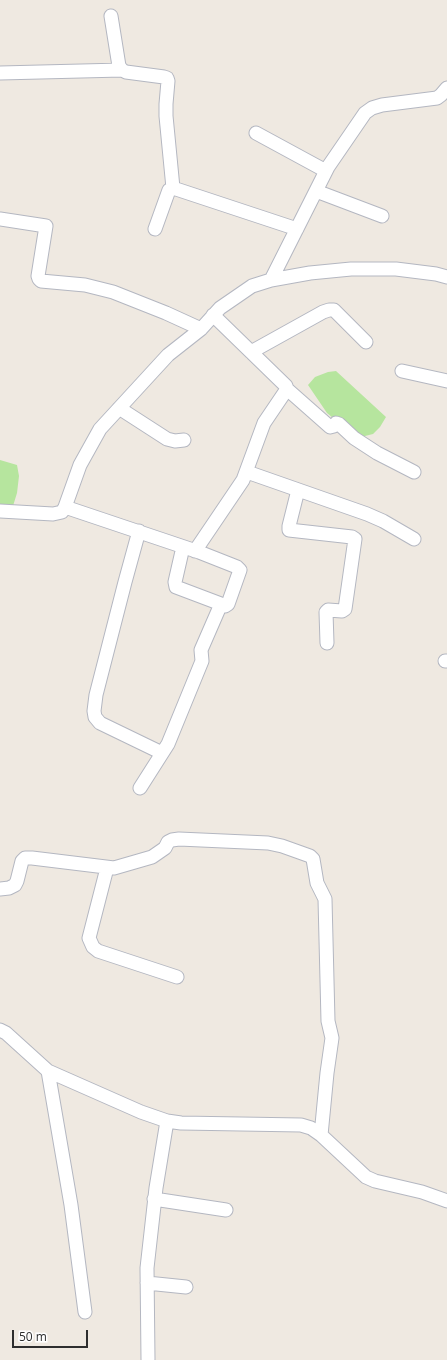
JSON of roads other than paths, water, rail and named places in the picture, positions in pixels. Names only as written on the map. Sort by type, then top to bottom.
[{"type":"street","points":[[111,16],[119,66],[122,70]]},
{"type":"street","points":[[0,73],[122,70],[126,72],[167,78],[166,116],[173,188]]},
{"type":"street","points":[[271,280],[326,171],[365,113],[372,108],[382,105],[436,98],[442,95],[447,88]]},
{"type":"street","points":[[256,133],[326,171]]},
{"type":"street","points":[[155,229],[169,190],[173,188]]},
{"type":"street","points":[[173,188],[297,229]]},
{"type":"street","points":[[316,191],[382,216]]},
{"type":"street","points":[[0,219],[46,226],[38,276],[41,281],[85,285],[113,292],[201,329]]},
{"type":"street","points":[[0,511],[53,514],[62,512],[80,465],[100,429],[168,356],[201,329],[220,308],[252,286],[271,280],[310,272],[351,269],[381,268],[436,274],[447,277]]},
{"type":"street","points":[[251,352],[323,312],[330,310],[334,310],[366,342]]},
{"type":"street","points":[[213,315],[286,386],[287,389],[330,427],[334,426],[336,423],[339,424],[354,438],[377,453],[414,472]]},
{"type":"street","points":[[402,371],[447,381]]},
{"type":"street","points":[[195,551],[240,486],[247,472],[264,423],[287,389]]},
{"type":"street","points":[[119,408],[167,439],[175,441],[184,440]]},
{"type":"street","points":[[247,472],[367,514],[383,521],[414,539]]},
{"type":"street","points":[[298,490],[289,530],[352,537],[355,539],[345,609],[342,611],[328,610],[326,612],[327,643]]},
{"type":"street","points":[[65,507],[183,546],[239,568],[239,573],[228,604],[225,606],[176,587],[175,582],[183,546]]},
{"type":"street","points":[[139,531],[96,695],[94,711],[95,717],[100,723],[162,753]]},
{"type":"street","points":[[140,788],[168,744],[202,661],[202,650],[221,604]]},
{"type":"street","points":[[0,888],[9,888],[15,885],[22,861],[25,858],[114,868],[152,857],[165,848],[168,842],[179,839],[268,843],[282,846],[310,856],[313,859],[317,883],[326,899],[328,1021],[332,1038],[321,1135]]},
{"type":"street","points":[[107,868],[90,938],[93,948],[98,951],[177,977]]},
{"type":"street","points":[[0,1030],[6,1033],[48,1071],[141,1112],[167,1121],[181,1123],[301,1125],[311,1128],[321,1135],[366,1177],[375,1181],[422,1192],[447,1201]]},
{"type":"street","points":[[48,1071],[71,1205],[85,1312]]},
{"type":"street","points":[[148,1359],[147,1268],[154,1199],[167,1121]]},
{"type":"street","points":[[154,1199],[226,1210]]},
{"type":"street","points":[[147,1283],[186,1287]]}]
